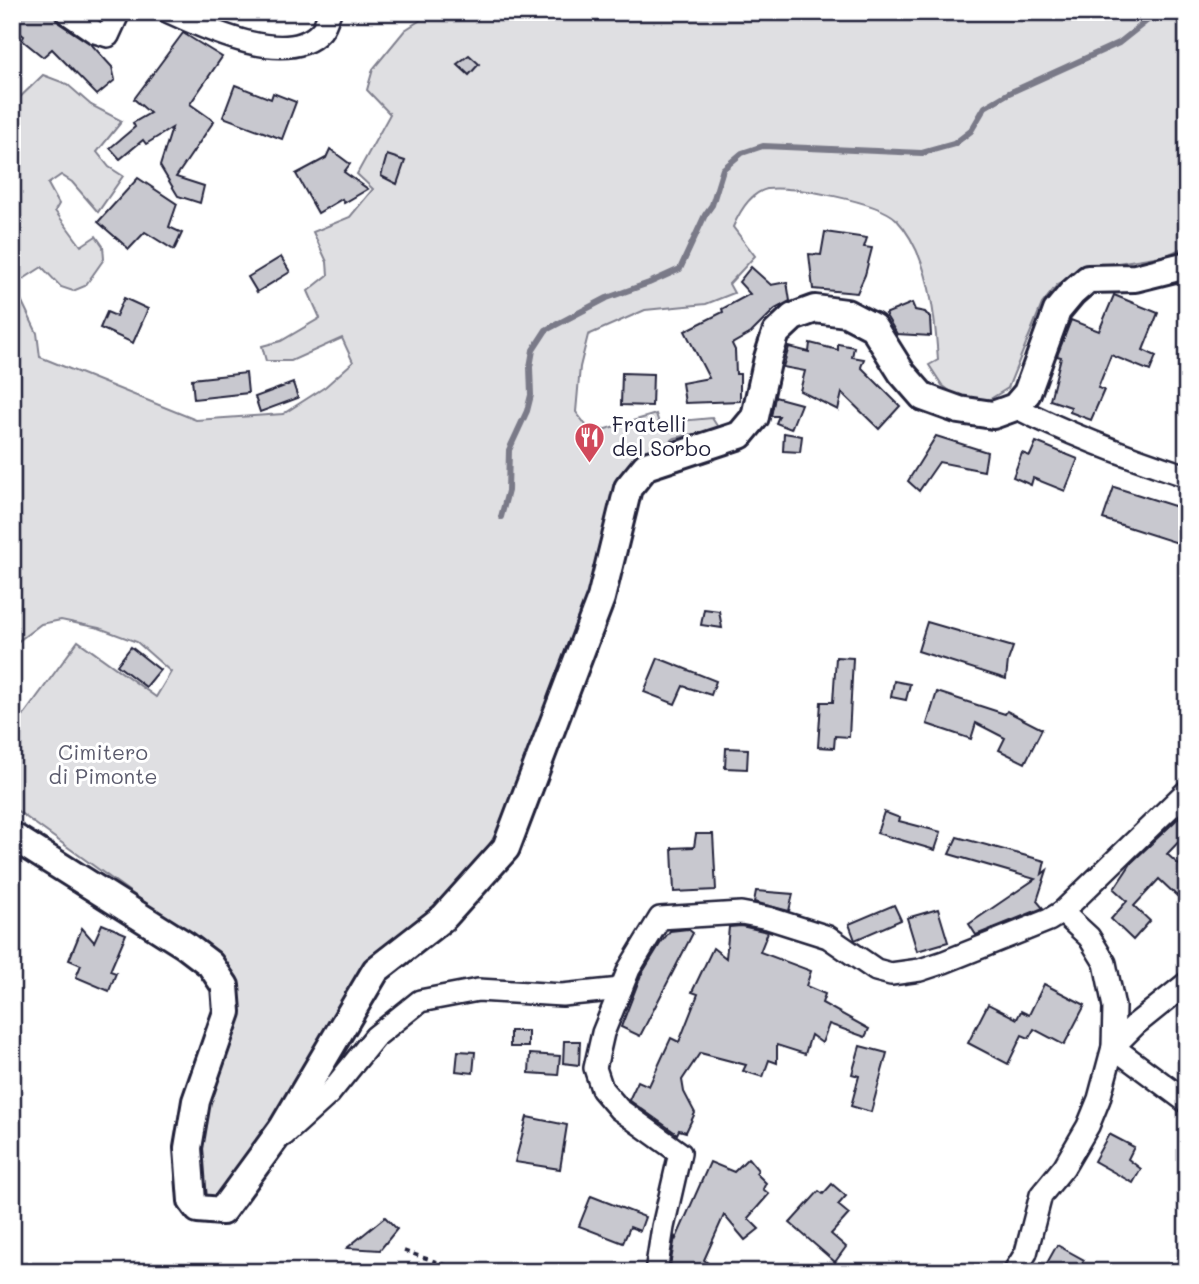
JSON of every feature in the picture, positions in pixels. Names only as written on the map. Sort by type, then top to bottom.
[{"type":"main road","points":[[12,836],[185,945],[210,964],[225,986],[227,1012],[196,1101],[188,1148],[192,1201],[210,1210],[282,1129],[376,970],[444,917],[506,848],[601,598],[628,488],[646,466],[740,435],[755,417],[776,333],[793,317],[815,309],[846,313],[873,327],[902,373],[923,397],[959,410],[993,415],[1015,407],[1027,393],[1057,311],[1088,279],[1135,278],[1187,265]]},
{"type":"street","points":[[66,12],[95,32],[108,36],[119,12]]},
{"type":"street","points":[[169,12],[218,35],[256,45],[283,45],[304,43],[321,32],[330,12]]},
{"type":"street","points":[[1015,407],[1042,421],[1148,463],[1187,475]]},
{"type":"street","points":[[656,1272],[680,1153],[619,1109],[602,1089],[595,1068],[603,1033],[629,969],[660,918],[741,913],[768,918],[828,937],[876,970],[891,974],[920,970],[1049,920],[1062,912],[1187,792]]},
{"type":"street","points":[[1014,1272],[1026,1252],[1041,1195],[1064,1167],[1088,1126],[1100,1098],[1112,1047],[1114,1007],[1105,963],[1089,937],[1062,912]]},
{"type":"street","points":[[1112,1047],[1187,983]]},
{"type":"street","points":[[258,1158],[329,1094],[375,1037],[420,1002],[478,990],[562,995],[621,989]]},
{"type":"street","points":[[1112,1047],[1187,1102]]},
{"type":"path","points":[[404,1251],[467,1272]]},
{"type":"green space","name":"Cimitero di Pimonte","points":[[433,12],[1187,12],[1187,246],[1167,255],[1093,267],[1057,285],[1042,304],[1008,388],[987,401],[959,398],[942,385],[929,365],[938,360],[928,285],[916,249],[896,219],[854,201],[814,192],[767,189],[746,204],[733,227],[755,256],[729,284],[734,293],[706,304],[645,310],[588,335],[580,367],[576,412],[592,433],[656,414],[659,423],[712,418],[719,429],[675,438],[646,455],[619,478],[595,593],[497,832],[476,867],[376,958],[298,1085],[224,1196],[212,1201],[200,1196],[198,1119],[235,985],[223,959],[12,807],[12,731],[78,641],[156,697],[171,672],[137,642],[99,628],[61,620],[41,624],[12,646],[12,105],[43,75],[67,84],[91,105],[122,121],[97,152],[109,167],[123,176],[98,212],[72,182],[61,175],[48,184],[59,204],[55,211],[81,246],[96,236],[103,246],[104,259],[85,286],[73,291],[61,287],[42,267],[14,285],[37,333],[40,357],[196,420],[283,414],[325,387],[353,362],[342,338],[291,361],[266,361],[262,346],[281,341],[320,318],[308,291],[328,275],[327,262],[313,232],[350,217],[373,189],[357,174],[390,114],[367,90],[373,69],[405,30]]},
{"type":"building","points":[[12,12],[53,12],[59,23],[92,45],[112,67],[115,80],[97,95],[52,49],[43,57],[22,40],[24,36],[12,27]]},
{"type":"building","points":[[183,33],[222,57],[190,104],[214,121],[176,177],[204,186],[200,203],[178,196],[160,166],[172,128],[146,144],[143,140],[120,159],[110,148],[135,127],[133,123],[150,113],[134,99]]},
{"type":"building","points":[[469,55],[479,64],[469,75],[457,64]]},
{"type":"building","points":[[235,85],[271,99],[273,93],[296,102],[282,139],[223,117]]},
{"type":"building","points":[[330,149],[350,164],[344,172],[368,189],[344,203],[342,199],[318,213],[296,174],[326,158]]},
{"type":"building","points":[[387,155],[405,161],[397,184],[381,176]]},
{"type":"building","points":[[138,178],[177,204],[169,227],[182,233],[174,250],[145,232],[129,249],[98,222]]},
{"type":"building","points":[[825,232],[867,238],[864,247],[872,248],[857,293],[813,289],[809,254],[821,255]]},
{"type":"building","points":[[281,257],[290,272],[257,292],[248,277]]},
{"type":"building","points":[[751,267],[771,285],[787,282],[790,301],[775,309],[751,333],[732,344],[735,350],[736,374],[740,374],[740,401],[685,403],[682,383],[709,378],[685,331],[723,312],[722,309],[750,294],[739,282]]},
{"type":"building","points":[[1114,295],[1158,313],[1143,350],[1156,356],[1150,371],[1111,355],[1098,388],[1104,390],[1091,420],[1070,412],[1071,407],[1050,400],[1061,357],[1057,356],[1071,320],[1099,331]]},
{"type":"building","points":[[124,298],[148,309],[133,343],[100,328],[107,312],[116,316]]},
{"type":"building","points":[[912,303],[915,310],[925,312],[930,318],[931,336],[897,334],[885,314]]},
{"type":"building","points":[[810,343],[838,350],[838,344],[854,347],[852,357],[864,359],[861,367],[900,406],[879,429],[842,393],[838,410],[800,391],[805,371],[783,367],[789,347],[809,352]]},
{"type":"building","points":[[246,373],[248,393],[194,399],[192,379]]},
{"type":"building","points":[[622,373],[653,374],[652,406],[621,405]]},
{"type":"building","points":[[293,383],[298,398],[260,412],[255,397]]},
{"type":"building","points":[[775,397],[801,404],[791,429],[776,423],[779,416],[771,416]]},
{"type":"building","points":[[784,433],[802,436],[800,452],[783,451]]},
{"type":"building","points":[[936,436],[987,452],[984,471],[939,462],[919,491],[908,481]]},
{"type":"building","points":[[1036,442],[1078,459],[1065,491],[1033,478],[1031,485],[1013,477],[1022,453],[1030,456]]},
{"type":"building","points":[[1114,487],[1187,510],[1187,546],[1103,519]]},
{"type":"building","points":[[704,609],[719,611],[722,628],[701,625]]},
{"type":"building","points":[[927,622],[1013,647],[1006,679],[918,651]]},
{"type":"building","points":[[131,647],[160,670],[146,687],[117,665]]},
{"type":"building","points":[[836,657],[853,658],[849,737],[835,736],[834,748],[818,747],[821,702],[833,702]]},
{"type":"building","points":[[658,658],[716,681],[711,695],[683,686],[675,704],[644,692]]},
{"type":"building","points":[[894,681],[910,684],[906,700],[891,697]]},
{"type":"building","points":[[937,692],[1005,714],[1007,711],[1042,729],[1025,763],[999,750],[1005,738],[976,723],[971,739],[927,724]]},
{"type":"building","points":[[726,748],[748,749],[747,769],[725,768]]},
{"type":"building","points":[[1187,810],[1187,833],[1167,854],[1187,872],[1187,884],[1177,896],[1159,879],[1134,906],[1150,921],[1133,940],[1111,919],[1127,901],[1114,889],[1132,862]]},
{"type":"building","points":[[884,812],[900,818],[899,821],[941,832],[935,850],[877,833]]},
{"type":"building","points":[[696,834],[713,834],[716,890],[674,892],[672,848],[694,847]]},
{"type":"building","points":[[957,837],[1045,861],[1042,874],[1047,870],[1037,901],[1043,908],[976,935],[969,924],[1035,879],[949,854]]},
{"type":"building","points":[[756,891],[793,894],[789,911],[754,902]]},
{"type":"building","points":[[894,905],[901,920],[855,940],[849,924]]},
{"type":"building","points":[[938,909],[948,942],[917,951],[907,918]]},
{"type":"building","points":[[102,924],[126,934],[110,971],[116,973],[109,991],[76,977],[81,965],[69,960],[82,928],[94,942]]},
{"type":"building","points":[[741,926],[768,932],[760,952],[811,971],[806,986],[825,994],[822,1003],[869,1029],[865,1037],[829,1024],[822,1043],[811,1035],[805,1054],[777,1045],[777,1063],[769,1060],[763,1077],[743,1071],[746,1065],[700,1053],[682,1080],[684,1092],[695,1113],[686,1132],[679,1130],[677,1134],[629,1100],[638,1081],[649,1086],[671,1038],[679,1042],[698,994],[692,992],[713,948],[726,958],[729,927]]},
{"type":"building","points":[[688,929],[693,933],[640,1036],[621,1027],[641,975],[660,944],[670,931]]},
{"type":"building","points":[[1044,984],[1085,1005],[1064,1045],[1034,1029],[1029,1038],[1022,1035],[1008,1064],[968,1043],[988,1004],[1017,1019],[1021,1011],[1029,1015]]},
{"type":"building","points":[[510,1031],[528,1031],[528,1047],[510,1047]]},
{"type":"building","points":[[564,1041],[580,1041],[579,1065],[563,1063]]},
{"type":"building","points":[[860,1046],[887,1053],[871,1112],[851,1106],[859,1076],[852,1074]]},
{"type":"building","points":[[458,1051],[475,1052],[473,1073],[456,1071]]},
{"type":"building","points":[[530,1054],[560,1056],[558,1075],[529,1073]]},
{"type":"building","points":[[527,1117],[567,1125],[560,1169],[515,1162]]},
{"type":"building","points":[[1109,1134],[1134,1147],[1128,1159],[1141,1169],[1133,1183],[1094,1161]]},
{"type":"building","points":[[748,1158],[758,1170],[756,1173],[766,1183],[763,1189],[769,1194],[748,1218],[759,1229],[745,1240],[724,1215],[704,1260],[719,1272],[669,1272],[675,1237],[676,1239],[710,1162],[734,1172]]},
{"type":"building","points":[[832,1184],[846,1196],[838,1205],[849,1214],[831,1234],[846,1247],[835,1262],[790,1223],[819,1191],[823,1194]]},
{"type":"building","points":[[591,1196],[645,1217],[640,1231],[630,1227],[623,1243],[579,1226]]},
{"type":"building","points":[[385,1217],[397,1229],[380,1250],[347,1248]]},
{"type":"building","points":[[1057,1245],[1084,1260],[1077,1272],[1042,1272]]},
{"type":"waterway","points":[[501,517],[508,491],[509,450],[527,411],[531,395],[530,367],[533,350],[546,330],[607,298],[680,269],[712,205],[723,169],[742,153],[763,146],[922,153],[954,144],[971,131],[985,107],[1009,93],[1119,43],[1158,12]]},
{"type":"place","name":"Fratelli del Sorbo","points":[[589,464]]}]
